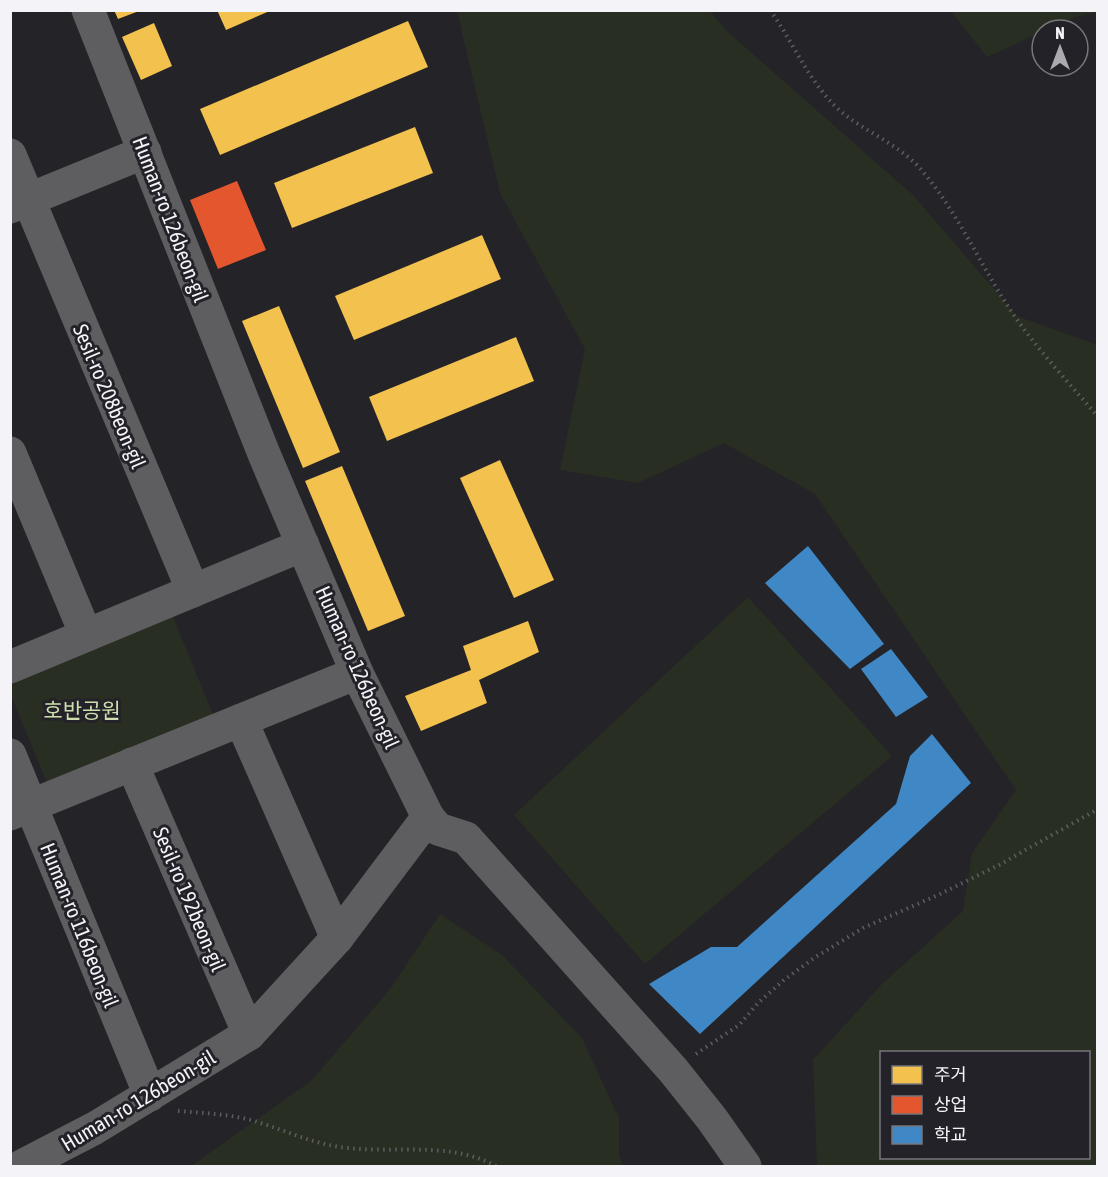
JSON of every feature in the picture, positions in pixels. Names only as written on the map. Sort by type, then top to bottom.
[{"type":"street","name":"Human-ro 126beon-gil","points":[[22,1167],[95,1128],[249,1034],[337,938],[428,817],[357,673],[264,454],[88,10]]},
{"type":"street","points":[[19,204],[145,152]]},
{"type":"street","name":"Sesil-ro 208beon-gil","points":[[10,155],[19,204],[193,591]]},
{"type":"street","points":[[10,453],[86,636]]},
{"type":"street","points":[[10,667],[303,545]]},
{"type":"street","points":[[21,810],[357,673]]},
{"type":"street","points":[[241,720],[337,938]]},
{"type":"street","name":"Human-ro 116beon-gil","points":[[10,755],[21,810],[150,1095]]},
{"type":"street","name":"Sesil-ro 192beon-gil","points":[[132,764],[249,1034]]},
{"type":"street","points":[[428,817],[438,828],[466,838],[673,1070],[712,1119],[745,1167]]},
{"type":"path","points":[[770,10],[802,62],[837,108],[896,148],[923,171],[948,203],[1013,314],[1098,417]]},
{"type":"path","points":[[673,1070],[739,1025],[759,1002],[814,958],[863,928],[999,865],[1098,809]]},
{"type":"path","points":[[177,1111],[224,1114],[346,1148],[425,1149],[462,1153],[483,1159],[496,1167]]},
{"type":"green space","points":[[1097,10],[1097,12],[1073,18],[1030,18],[1030,37],[987,57],[951,11]]},
{"type":"green space","points":[[457,11],[710,11],[728,32],[913,195],[1017,316],[1097,345],[1097,1166],[817,1166],[813,1060],[882,984],[963,911],[972,853],[1016,790],[815,494],[724,443],[638,483],[560,470],[585,349],[500,193]]},
{"type":"green space","points":[[748,597],[892,756],[645,964],[514,815]]},
{"type":"green space","name":"호반공원","points":[[171,612],[214,717],[48,785],[11,696],[10,678]]},
{"type":"green space","points":[[440,914],[502,955],[582,1038],[619,1118],[619,1154],[623,1166],[191,1166],[311,1081],[391,988]]},
{"type":"building: 주거","points":[[114,10],[139,10],[139,11],[118,19]]},
{"type":"building: 주거","points":[[217,10],[272,10],[226,30]]},
{"type":"building: 주거","points":[[408,21],[428,67],[220,155],[200,109]]},
{"type":"building: 주거","points":[[154,23],[172,66],[141,80],[122,37]]},
{"type":"building: 주거","points":[[415,127],[433,173],[292,228],[274,183]]},
{"type":"building: 주거","points":[[482,235],[501,279],[354,340],[335,296]]},
{"type":"building: 주거","points":[[279,306],[340,452],[303,468],[242,321]]},
{"type":"building: 주거","points":[[516,337],[534,381],[387,441],[369,397]]},
{"type":"building: 주거","points":[[500,460],[554,580],[514,598],[460,478]]},
{"type":"building: 주거","points":[[342,466],[405,616],[368,631],[305,481]]},
{"type":"building: 주거","points":[[528,621],[539,652],[479,680],[487,703],[421,731],[405,696],[471,670],[463,646]]},
{"type":"building: 상업","points":[[237,181],[266,250],[218,269],[190,200]]},
{"type":"building: 학교","points":[[808,546],[884,644],[850,669],[765,583]]},
{"type":"building: 학교","points":[[891,649],[928,697],[896,717],[861,669]]},
{"type":"building: 학교","points":[[932,734],[971,783],[700,1034],[649,984],[711,947],[737,947],[896,804],[910,756]]}]
